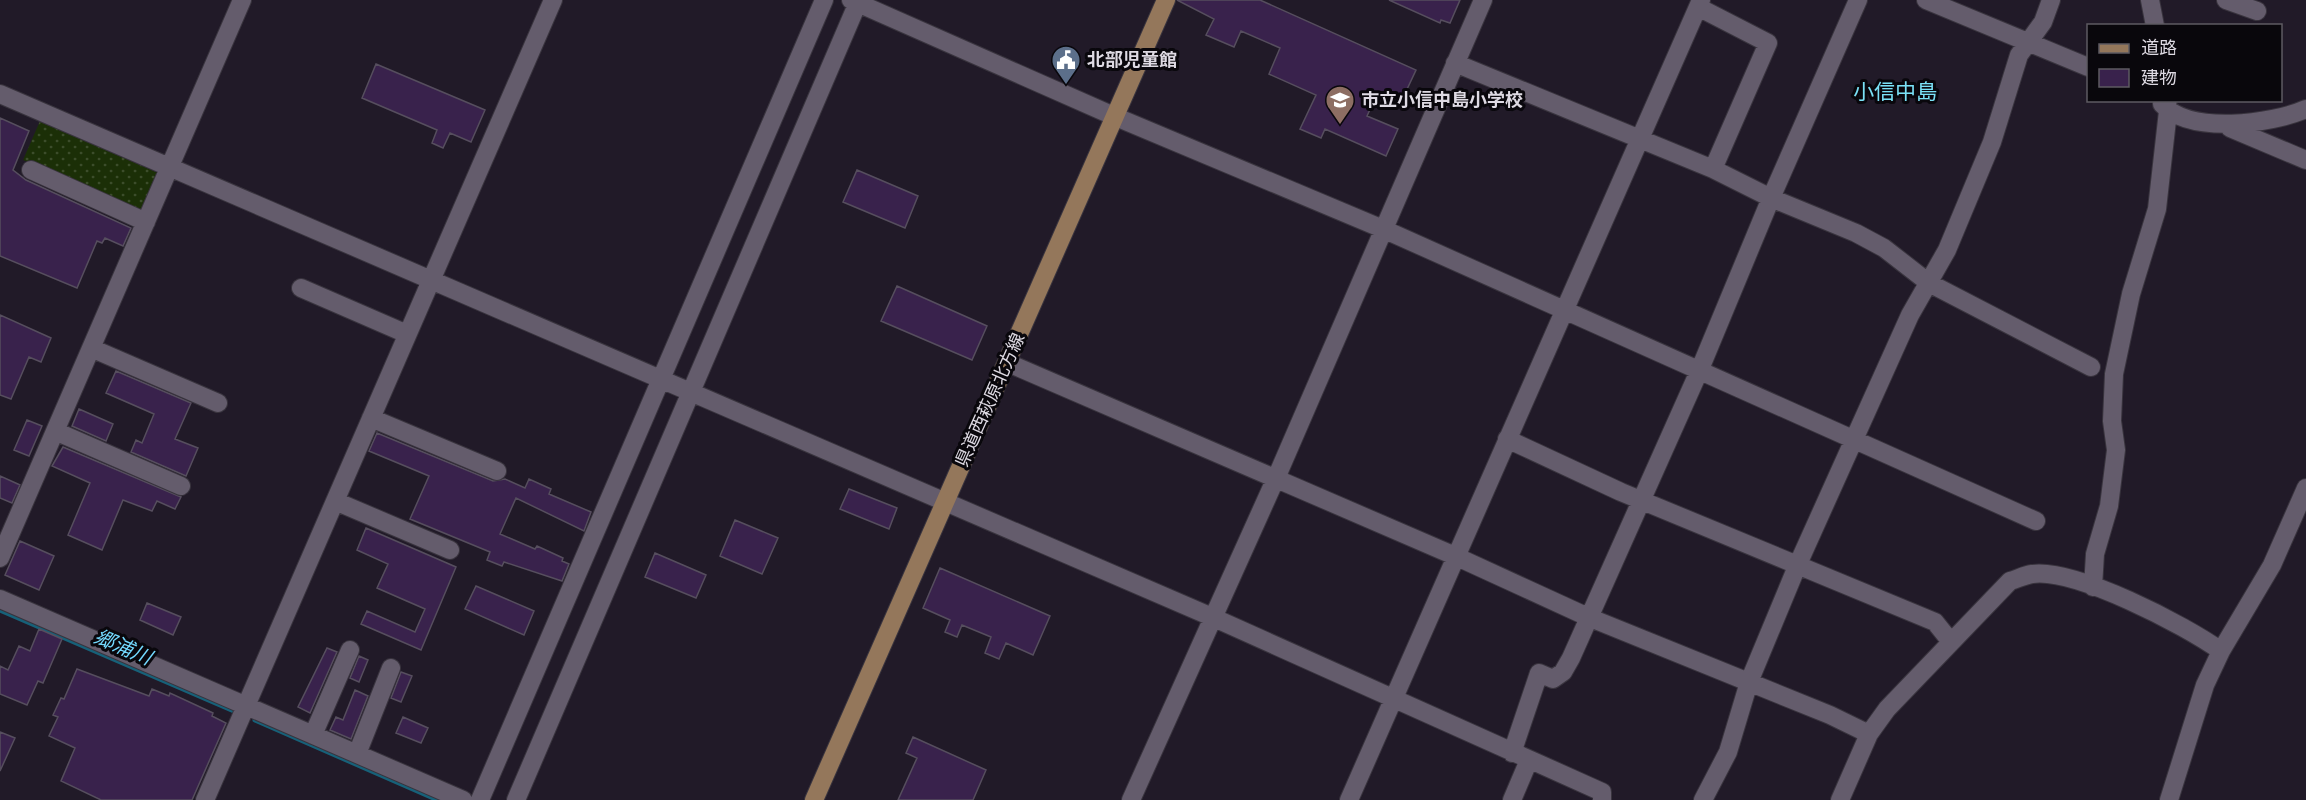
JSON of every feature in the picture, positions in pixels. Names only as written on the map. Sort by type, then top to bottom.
[{"type":"main road","name":"県道西萩原北方線","points":[[814,800],[1166,0]]},
{"type":"street","points":[[0,558],[242,0]]},
{"type":"street","points":[[205,800],[553,0]]},
{"type":"street","points":[[480,800],[663,379],[824,0]]},
{"type":"street","points":[[1131,800],[1275,479],[1483,0]]},
{"type":"street","points":[[1512,800],[1539,673],[1553,679],[1563,672],[1700,369],[1771,198],[1858,0]]},
{"type":"street","points":[[1926,0],[2087,67]]},
{"type":"street","points":[[1703,800],[1728,752],[1749,682],[1798,564],[1910,315],[1947,250],[1992,142],[2019,55],[2043,22],[2051,0]]},
{"type":"street","points":[[2150,0],[2155,24]]},
{"type":"street","points":[[2226,0],[2257,11]]},
{"type":"street","points":[[516,800],[692,391],[856,1],[1116,117],[1383,229],[2036,521]]},
{"type":"street","points":[[1349,800],[1700,3],[1768,43],[1713,169]]},
{"type":"street","points":[[1455,63],[1713,169],[1771,198],[1884,248],[1929,283],[2091,366]]},
{"type":"street","points":[[0,94],[1212,617],[1602,792],[1602,800]]},
{"type":"street","points":[[2093,587],[2095,554],[2109,506],[2115,450],[2112,422],[2114,374],[2130,294],[2157,209],[2164,104],[2203,122],[2253,125],[2306,110]]},
{"type":"street","points":[[2220,123],[2306,160]]},
{"type":"street","points":[[31,170],[146,222]]},
{"type":"street","points":[[301,288],[407,334]]},
{"type":"street","points":[[91,348],[218,403]]},
{"type":"street","points":[[1008,363],[1455,556],[1588,617],[1749,682],[1869,734]]},
{"type":"street","points":[[371,418],[497,471]]},
{"type":"street","points":[[55,431],[181,486]]},
{"type":"street","points":[[1507,439],[1642,500],[1935,622],[1951,642]]},
{"type":"street","points":[[2169,800],[2205,685],[2221,651],[2272,565],[2306,488]]},
{"type":"street","points":[[335,501],[450,550]]},
{"type":"street","points":[[1840,800],[1869,734],[1887,709],[2010,581],[2033,574],[2060,577],[2093,587],[2163,615],[2221,651]]},
{"type":"street","points":[[0,599],[463,800]]},
{"type":"street","points":[[313,735],[350,650]]},
{"type":"street","points":[[357,754],[392,668]]},
{"type":"green space","points":[[40,121],[158,173],[141,211],[23,160]]},
{"type":"building","points":[[1177,0],[1260,0],[1416,70],[1401,102],[1378,92],[1367,116],[1398,129],[1386,156],[1325,129],[1321,138],[1300,129],[1316,95],[1269,74],[1280,48],[1241,31],[1234,47],[1206,35],[1214,19]]},
{"type":"building","points":[[1389,0],[1460,0],[1450,23],[1441,20],[1440,23]]},
{"type":"building","points":[[376,64],[485,110],[471,142],[450,133],[443,148],[432,143],[437,130],[362,98]]},
{"type":"building","points":[[0,118],[29,131],[13,170],[26,180],[131,228],[123,246],[105,238],[102,243],[97,241],[77,288],[0,256]]},
{"type":"building","points":[[857,170],[918,196],[905,228],[843,202]]},
{"type":"building","points":[[897,286],[987,326],[972,360],[881,321]]},
{"type":"building","points":[[0,315],[51,338],[41,362],[29,357],[11,399],[0,395]]},
{"type":"building","points":[[116,371],[191,403],[175,439],[198,448],[186,476],[131,452],[136,440],[142,443],[154,414],[106,393]]},
{"type":"building","points":[[79,409],[113,424],[106,441],[72,426]]},
{"type":"building","points":[[27,420],[42,426],[29,456],[14,450]]},
{"type":"building","points":[[377,433],[493,481],[505,479],[525,488],[529,479],[551,489],[549,494],[591,512],[584,531],[516,498],[500,534],[535,549],[537,546],[563,558],[562,561],[569,564],[562,581],[504,562],[502,566],[487,560],[490,552],[410,519],[429,476],[369,451]]},
{"type":"building","points":[[63,447],[181,497],[175,509],[157,501],[152,511],[123,500],[102,550],[68,535],[90,483],[52,466]]},
{"type":"building","points":[[0,476],[20,485],[12,503],[0,498]]},
{"type":"building","points":[[849,489],[897,508],[889,529],[840,509]]},
{"type":"building","points":[[735,520],[778,538],[762,574],[720,556]]},
{"type":"building","points":[[366,528],[456,567],[421,650],[361,624],[367,611],[415,632],[425,609],[377,588],[388,564],[357,550]]},
{"type":"building","points":[[20,541],[54,556],[39,590],[5,575]]},
{"type":"building","points":[[655,553],[706,575],[696,598],[645,577]]},
{"type":"building","points":[[940,568],[1050,616],[1033,655],[1006,643],[999,659],[985,653],[991,637],[962,625],[957,637],[945,632],[950,620],[923,608]]},
{"type":"building","points":[[476,586],[534,611],[524,635],[465,609]]},
{"type":"building","points":[[147,603],[181,617],[173,635],[140,620]]},
{"type":"building","points":[[39,629],[62,639],[43,683],[38,681],[27,705],[0,694],[0,666],[8,670],[19,646],[30,651]]},
{"type":"building","points":[[327,648],[337,652],[310,713],[298,707]]},
{"type":"building","points":[[359,656],[368,660],[359,682],[350,678]]},
{"type":"building","points":[[77,669],[149,696],[152,689],[169,696],[170,693],[213,713],[212,716],[226,723],[192,800],[101,800],[61,781],[75,748],[49,736],[58,717],[53,715],[61,698],[64,699]]},
{"type":"building","points":[[401,672],[412,676],[401,702],[391,698]]},
{"type":"building","points":[[355,690],[368,696],[351,739],[330,730],[336,717],[343,720]]},
{"type":"building","points":[[403,717],[428,728],[421,743],[396,733]]},
{"type":"building","points":[[0,732],[15,738],[0,771]]},
{"type":"building","points":[[913,737],[986,770],[973,800],[898,800],[917,758],[906,753]]},
{"type":"waterway","name":"郷浦川","points":[[0,610],[234,711]]},
{"type":"waterway","name":"郷浦川","points":[[255,720],[438,800]]},
{"type":"place","name":"北部児童館","points":[[1066,86]]},
{"type":"place","name":"市立小信中島小学校","points":[[1340,126]]},
{"type":"district","name":"小信中島","points":[[1895,92]]}]
